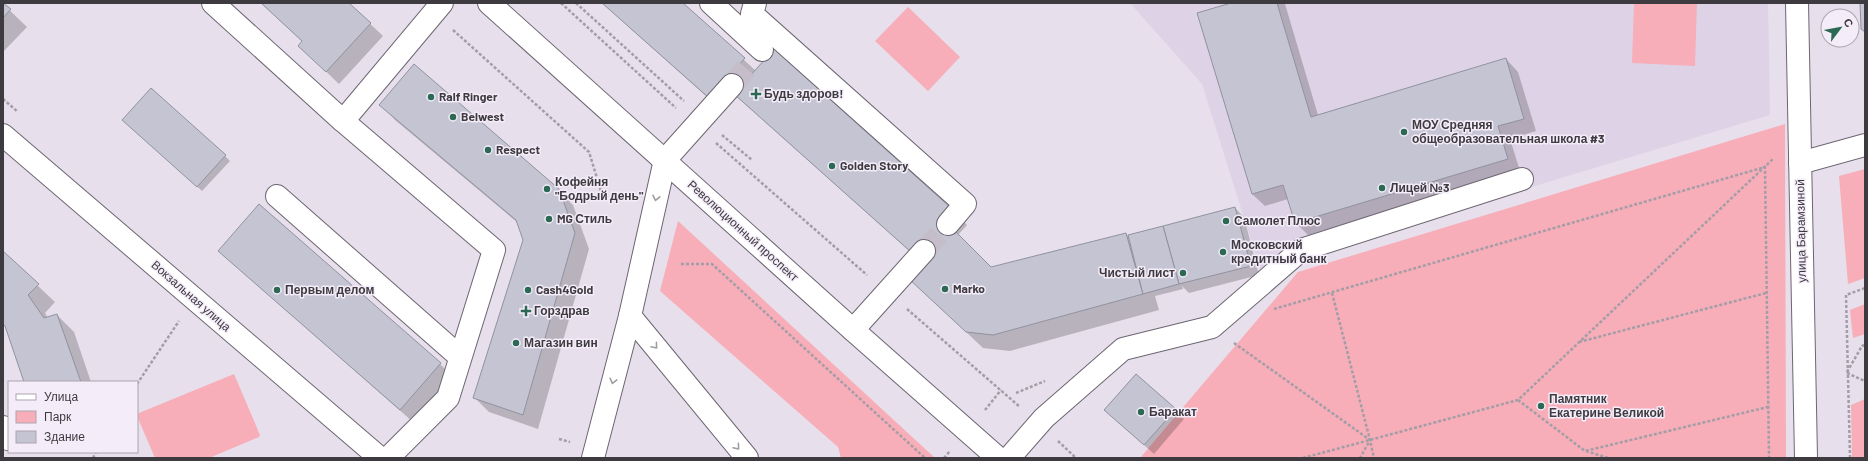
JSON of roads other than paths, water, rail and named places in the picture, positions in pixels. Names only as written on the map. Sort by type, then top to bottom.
[{"type":"street","points":[[213,3],[343,121],[494,250],[448,398],[388,458]]},
{"type":"street","name":"Революционный проспект","points":[[489,3],[853,330],[998,458]]},
{"type":"street","points":[[711,3],[749,15],[763,49],[965,204],[948,224]]},
{"type":"street","name":"улица Барамзиной","points":[[1797,3],[1806,458]]},
{"type":"street","points":[[343,121],[438,8]]},
{"type":"street","points":[[595,455],[630,316],[665,160],[732,84]]},
{"type":"street","name":"Вокзальная улица","points":[[3,135],[380,458]]},
{"type":"street","points":[[1800,163],[1865,145]]},
{"type":"street","points":[[1009,458],[1044,418],[1123,349],[1212,327],[1302,250],[1522,179]]},
{"type":"street","points":[[277,196],[460,357]]},
{"type":"street","points":[[853,330],[924,251]]},
{"type":"street","points":[[630,316],[747,458]]},
{"type":"tunnel","points":[[732,85],[751,63]]},
{"type":"tunnel","points":[[924,251],[948,224]]},
{"type":"place","name":"Будь здоров!","points":[[756,94]]},
{"type":"place","name":"Ralf Ringer","points":[[431,97]]},
{"type":"place","name":"Belwest","points":[[453,117]]},
{"type":"place","name":"МОУ Средняя общеобразовательная школа #3","points":[[1404,132]]},
{"type":"place","name":"Respect","points":[[488,150]]},
{"type":"place","name":"Golden Story","points":[[832,166]]},
{"type":"place","name":"Лицей №3","points":[[1382,188]]},
{"type":"place","name":"Кофейня \"Бодрый день\"","points":[[547,189]]},
{"type":"place","name":"MG Стиль","points":[[549,219]]},
{"type":"place","name":"Самолет Плюс","points":[[1226,221]]},
{"type":"place","name":"Московский кредитный банк","points":[[1223,252]]},
{"type":"place","name":"Чистый лист","points":[[1183,273]]},
{"type":"place","name":"Marko","points":[[945,289]]},
{"type":"place","name":"Первым делом","points":[[277,290]]},
{"type":"place","name":"Cash4Gold","points":[[528,290]]},
{"type":"place","name":"Горздрав","points":[[526,311]]},
{"type":"place","name":"Магазин вин","points":[[516,343]]},
{"type":"place","name":"Памятник Екатерине Великой","points":[[1541,406]]},
{"type":"place","name":"Баракат","points":[[1141,412]]}]
